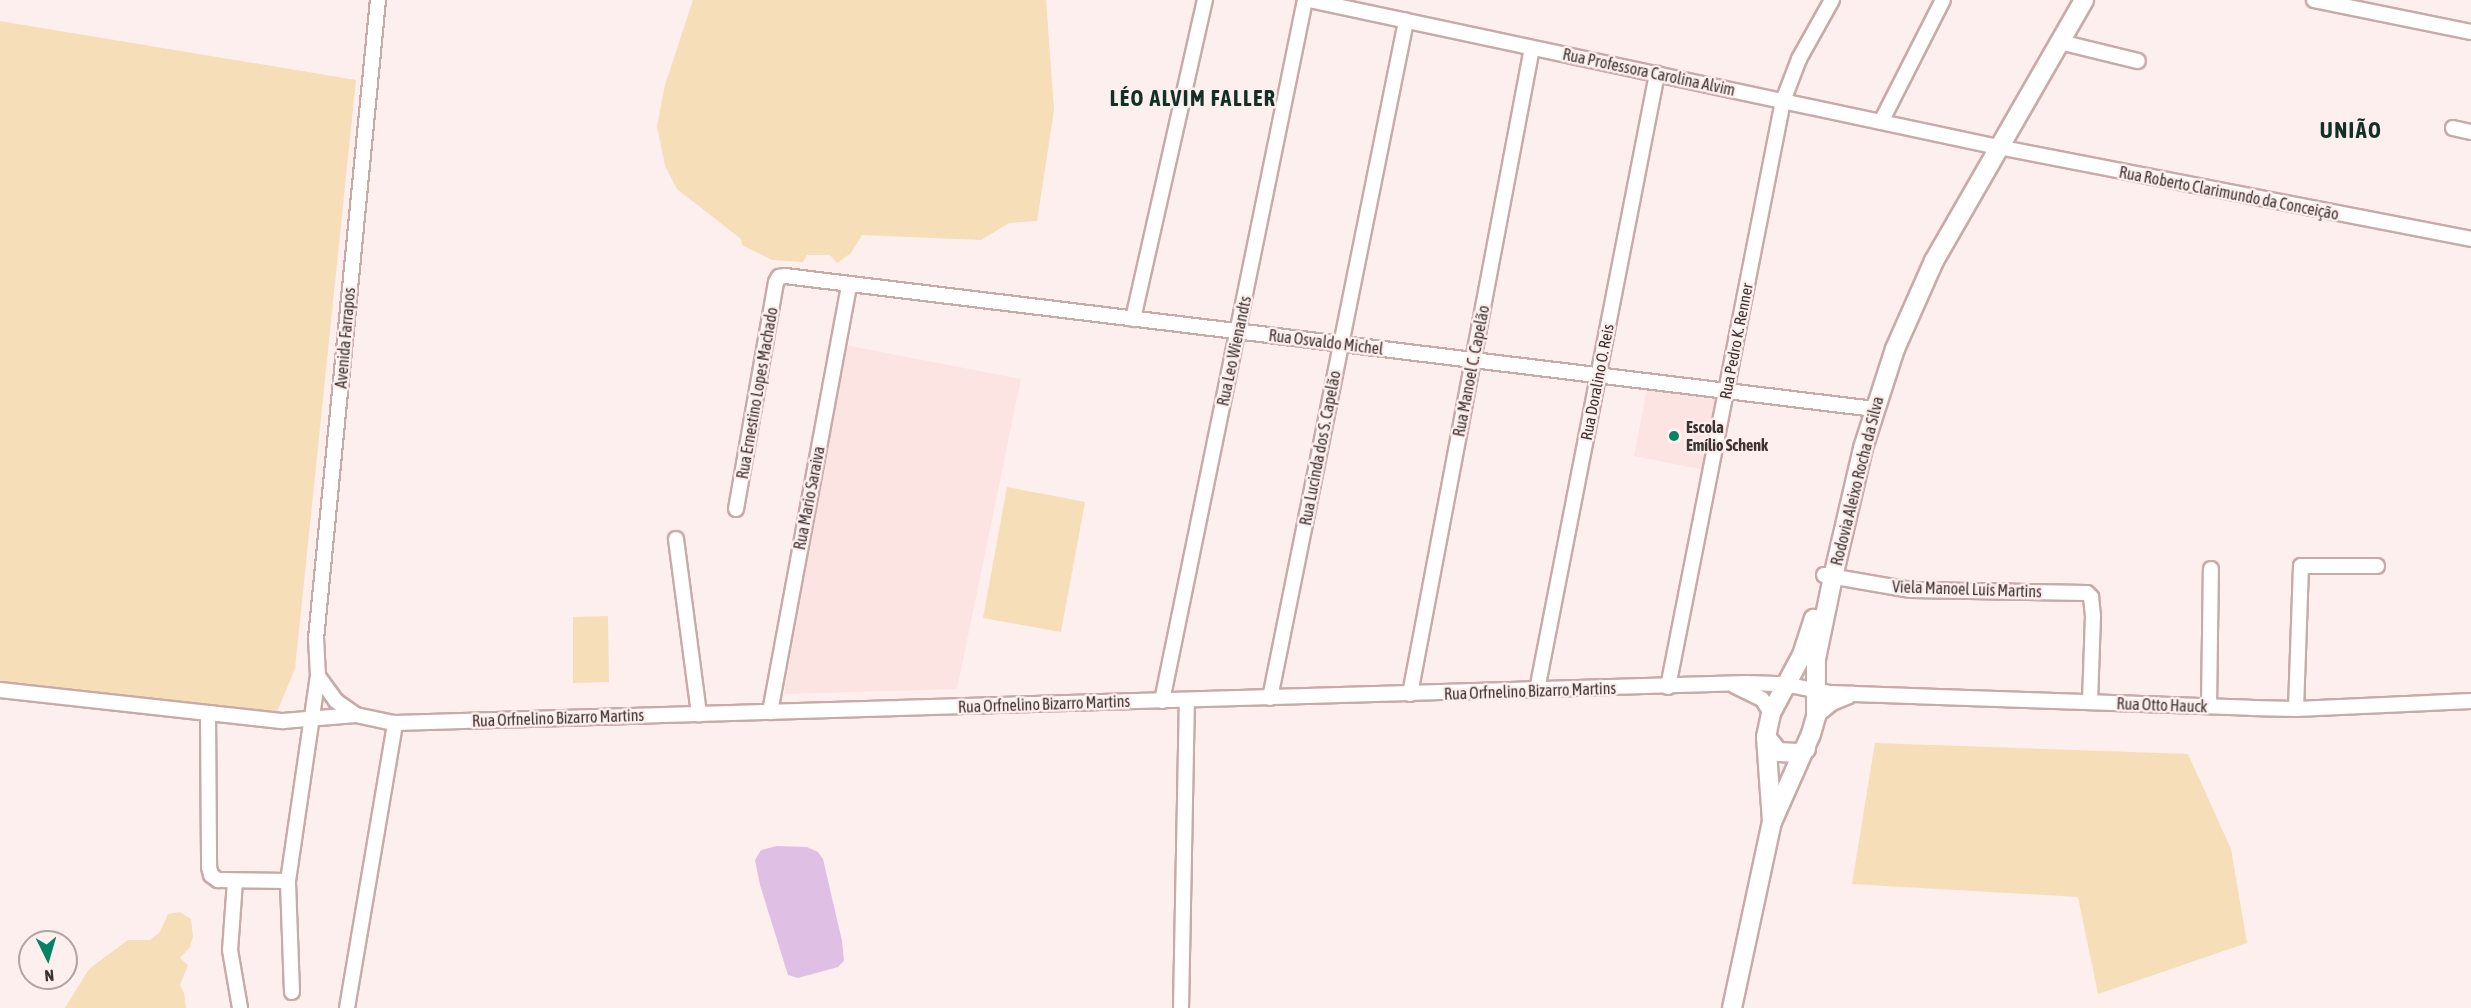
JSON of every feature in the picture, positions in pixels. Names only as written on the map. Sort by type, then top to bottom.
[{"type":"main road","name":"Rodovia Aleixo Rocha da Silva","points":[[1993,146],[2071,0]]},
{"type":"main road","name":"Rodovia Aleixo Rocha da Silva","points":[[1732,1008],[1772,822],[1806,749],[1816,716],[1814,689],[1816,659],[1840,493],[1868,408],[1885,343],[1926,254],[2060,42],[2084,0]]},
{"type":"main road","name":"Rodovia Aleixo Rocha da Silva","points":[[1772,822],[1766,737],[1771,713],[1784,684],[1802,655],[1828,576]]},
{"type":"main road","points":[[1766,737],[1778,752],[1798,753],[1806,749]]},
{"type":"street","name":"Avenida Farrapos","points":[[292,992],[288,881],[318,676],[316,639],[378,0]]},
{"type":"street","points":[[1133,319],[1205,0]]},
{"type":"street","name":"Rua Professora Carolina Alvim","points":[[1307,0],[1993,146]]},
{"type":"street","name":"Rua Leo Wienandts","points":[[1162,701],[1307,0]]},
{"type":"street","name":"Rua Pedro K. Renner","points":[[1668,687],[1783,101],[1799,59],[1832,0]]},
{"type":"street","points":[[1881,122],[1943,0]]},
{"type":"street","points":[[2314,0],[2471,32]]},
{"type":"street","name":"Rua Lucinda dos S. Capelão","points":[[1270,698],[1406,21]]},
{"type":"street","points":[[2060,42],[2138,61]]},
{"type":"street","name":"Rua Manoel C. Capelão","points":[[1410,694],[1532,48]]},
{"type":"street","name":"Rua Doralino O. Reis","points":[[1537,690],[1657,74]]},
{"type":"street","points":[[2453,128],[2471,132]]},
{"type":"street","name":"Rua Roberto Clarimundo da Conceição","points":[[1993,146],[2471,239]]},
{"type":"street","name":"Rua Osvaldo Michel","points":[[779,277],[1868,408]]},
{"type":"street","name":"Rua Ernestino Lopes Machado","points":[[736,509],[779,277]]},
{"type":"street","name":"Rua Mario Saraiva","points":[[770,712],[849,285]]},
{"type":"street","points":[[676,539],[699,714]]},
{"type":"street","points":[[2296,709],[2301,566],[2377,566]]},
{"type":"street","points":[[2209,706],[2211,569]]},
{"type":"street","name":"Viela Manoel Luís Martins","points":[[1828,576],[1911,590],[2084,592],[2091,597],[2093,616],[2090,702]]},
{"type":"street","points":[[318,676],[336,701],[356,715]]},
{"type":"street","name":"Rua Orfnelino Bizarro Martins","points":[[356,715],[395,723],[1784,684],[1854,694]]},
{"type":"street","name":"Rua Orfnelino Bizarro Martins","points":[[1733,685],[1762,699],[1771,713]]},
{"type":"street","points":[[0,690],[283,721],[356,715]]},
{"type":"street","points":[[1816,716],[1832,703],[1854,694]]},
{"type":"street","name":"Rua Otto Hauck","points":[[1854,694],[2296,709],[2471,701]]},
{"type":"street","points":[[1181,1008],[1187,700]]},
{"type":"street","points":[[208,713],[209,867],[211,875],[218,880],[288,881]]},
{"type":"street","points":[[347,1008],[395,723]]},
{"type":"street","points":[[235,881],[230,950],[240,1008]]},
{"type":"shaded area","points":[[693,0],[1046,0],[1054,110],[1037,221],[1009,223],[981,240],[862,235],[851,253],[837,263],[830,255],[807,255],[803,262],[772,260],[742,245],[741,239],[677,189],[665,166],[657,126],[665,85]]},
{"type":"shaded area","points":[[0,21],[356,80],[295,669],[276,714],[0,682]]},
{"type":"shaded area","points":[[845,345],[1021,379],[957,689],[784,694]]},
{"type":"shaded area","name":"Escola Emílio Schenk","points":[[1647,388],[1718,397],[1704,470],[1634,456]]},
{"type":"shaded area","points":[[1007,487],[1085,502],[1061,632],[983,618]]},
{"type":"shaded area","points":[[608,616],[609,682],[573,683],[573,617]]},
{"type":"shaded area","points":[[1875,743],[2188,754],[2231,849],[2247,943],[2098,994],[2078,897],[1852,884]]},
{"type":"shaded area","points":[[777,846],[807,847],[818,852],[823,859],[842,941],[844,961],[838,967],[798,978],[788,975],[760,885],[755,860],[761,850]]},
{"type":"shaded area","points":[[180,912],[191,919],[193,936],[190,947],[180,958],[188,965],[180,985],[184,993],[186,1008],[65,1008],[89,969],[128,940],[150,940],[160,932],[168,914]]},
{"type":"place","name":"Escola Emílio Schenk","points":[[1674,436]]},
{"type":"district","name":"LÉO ALVIM FALLER","points":[[1193,99]]},
{"type":"district","name":"UNIÃO","points":[[2351,131]]}]
